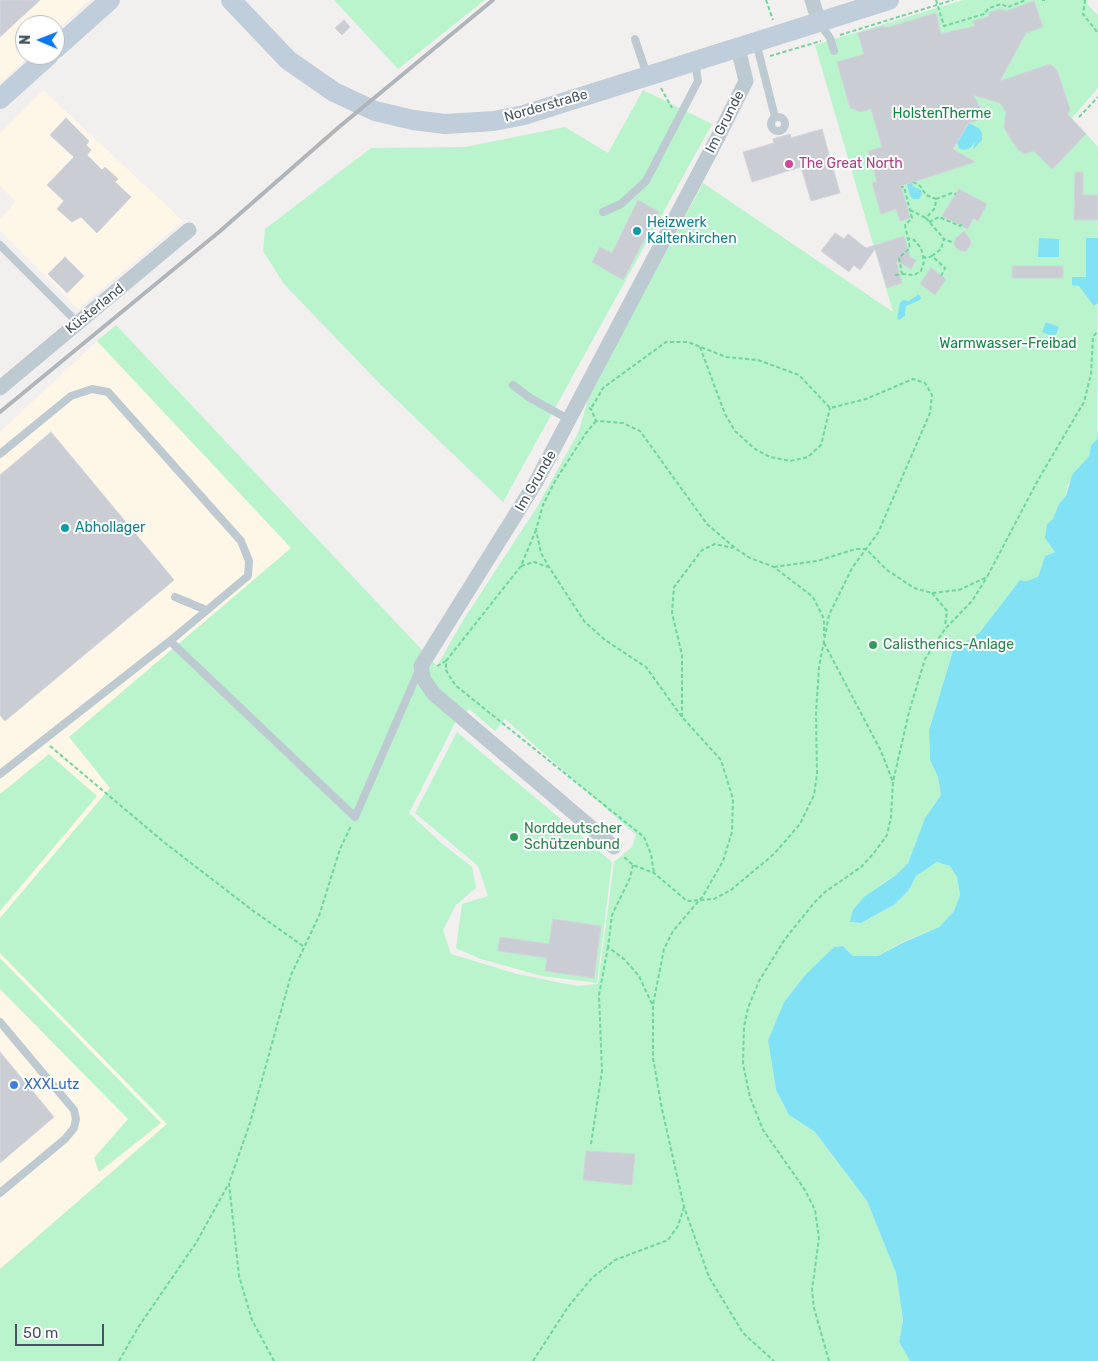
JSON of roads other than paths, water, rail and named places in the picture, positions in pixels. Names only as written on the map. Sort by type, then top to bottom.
[{"type":"main road","points":[[65,40],[110,0]]},
{"type":"main road","name":"Norderstraße","points":[[230,0],[271,45],[318,82],[353,102],[375,111],[413,120],[462,123],[508,118],[695,61],[751,50],[824,30],[888,0]]},
{"type":"main road","points":[[0,99],[38,65]]},
{"type":"street","points":[[812,0],[824,30]]},
{"type":"street","name":"Im Grunde","points":[[421,666],[502,540],[580,412],[746,81],[751,50]]},
{"type":"street","name":"Küsterland","points":[[2,381],[78,323],[189,230]]},
{"type":"street","points":[[421,666],[424,680],[434,694],[614,847]]},
{"type":"lane","points":[[824,30],[834,51]]},
{"type":"lane","points":[[634,39],[647,75]]},
{"type":"lane","points":[[751,50],[775,117]]},
{"type":"lane","points":[[602,212],[621,204],[646,181],[698,81],[695,61]]},
{"type":"lane","points":[[0,245],[78,323]]},
{"type":"lane","points":[[513,385],[530,398],[580,412]]},
{"type":"lane","points":[[0,454],[71,396],[92,389],[108,392],[241,541],[249,561],[248,576],[170,641],[0,774]]},
{"type":"lane","points":[[175,598],[206,610]]},
{"type":"lane","points":[[170,641],[355,817],[421,666]]},
{"type":"lane","points":[[0,1022],[74,1110],[76,1119],[74,1128],[65,1139],[0,1193]]},
{"type":"water","points":[[969,123],[979,128],[982,133],[982,140],[973,150],[975,142],[970,148],[964,150],[959,148],[957,143]]},
{"type":"water","points":[[911,182],[914,187],[921,190],[922,194],[919,199],[913,199],[910,196],[907,184]]},
{"type":"water","points":[[1039,238],[1059,239],[1059,257],[1038,257]]},
{"type":"water","points":[[1086,238],[1098,238],[1098,303],[1094,306],[1079,286],[1072,285],[1072,277],[1086,277]]},
{"type":"water","points":[[919,294],[920,300],[906,306],[905,316],[899,320],[897,318],[900,303],[903,300],[909,301]]},
{"type":"water","points":[[1046,322],[1059,327],[1055,337],[1042,332]]},
{"type":"water","points":[[1098,429],[1098,1361],[910,1361],[899,1342],[903,1320],[896,1273],[867,1201],[815,1132],[789,1115],[776,1090],[768,1040],[784,1002],[806,974],[834,947],[843,946],[853,956],[878,956],[939,927],[954,911],[960,895],[957,877],[950,866],[937,862],[916,876],[909,890],[894,905],[861,923],[850,922],[853,910],[864,897],[896,875],[908,863],[925,818],[941,795],[938,777],[930,760],[929,730],[953,651],[980,632],[1020,580],[1026,581],[1038,577],[1045,556],[1055,552],[1045,538],[1047,524],[1053,519],[1059,504],[1066,496],[1072,475],[1089,456],[1091,445],[1097,439]]},
{"type":"railway","points":[[0,412],[219,232],[339,127],[493,0]]},
{"type":"place","name":"The Great North","points":[[789,164]]},
{"type":"place","name":"Heizwerk Kaltenkirchen","points":[[637,231]]},
{"type":"place","name":"Abhollager","points":[[65,528]]},
{"type":"place","name":"Calisthenics-Anlage","points":[[873,645]]},
{"type":"place","name":"Norddeutscher Schützenbund","points":[[514,837]]},
{"type":"place","name":"XXXLutz","points":[[14,1085]]},
{"type":"park label","name":"HolstenTherme","points":[[942,114]]},
{"type":"park label","name":"Warmwasser-Freibad","points":[[1008,344]]}]
